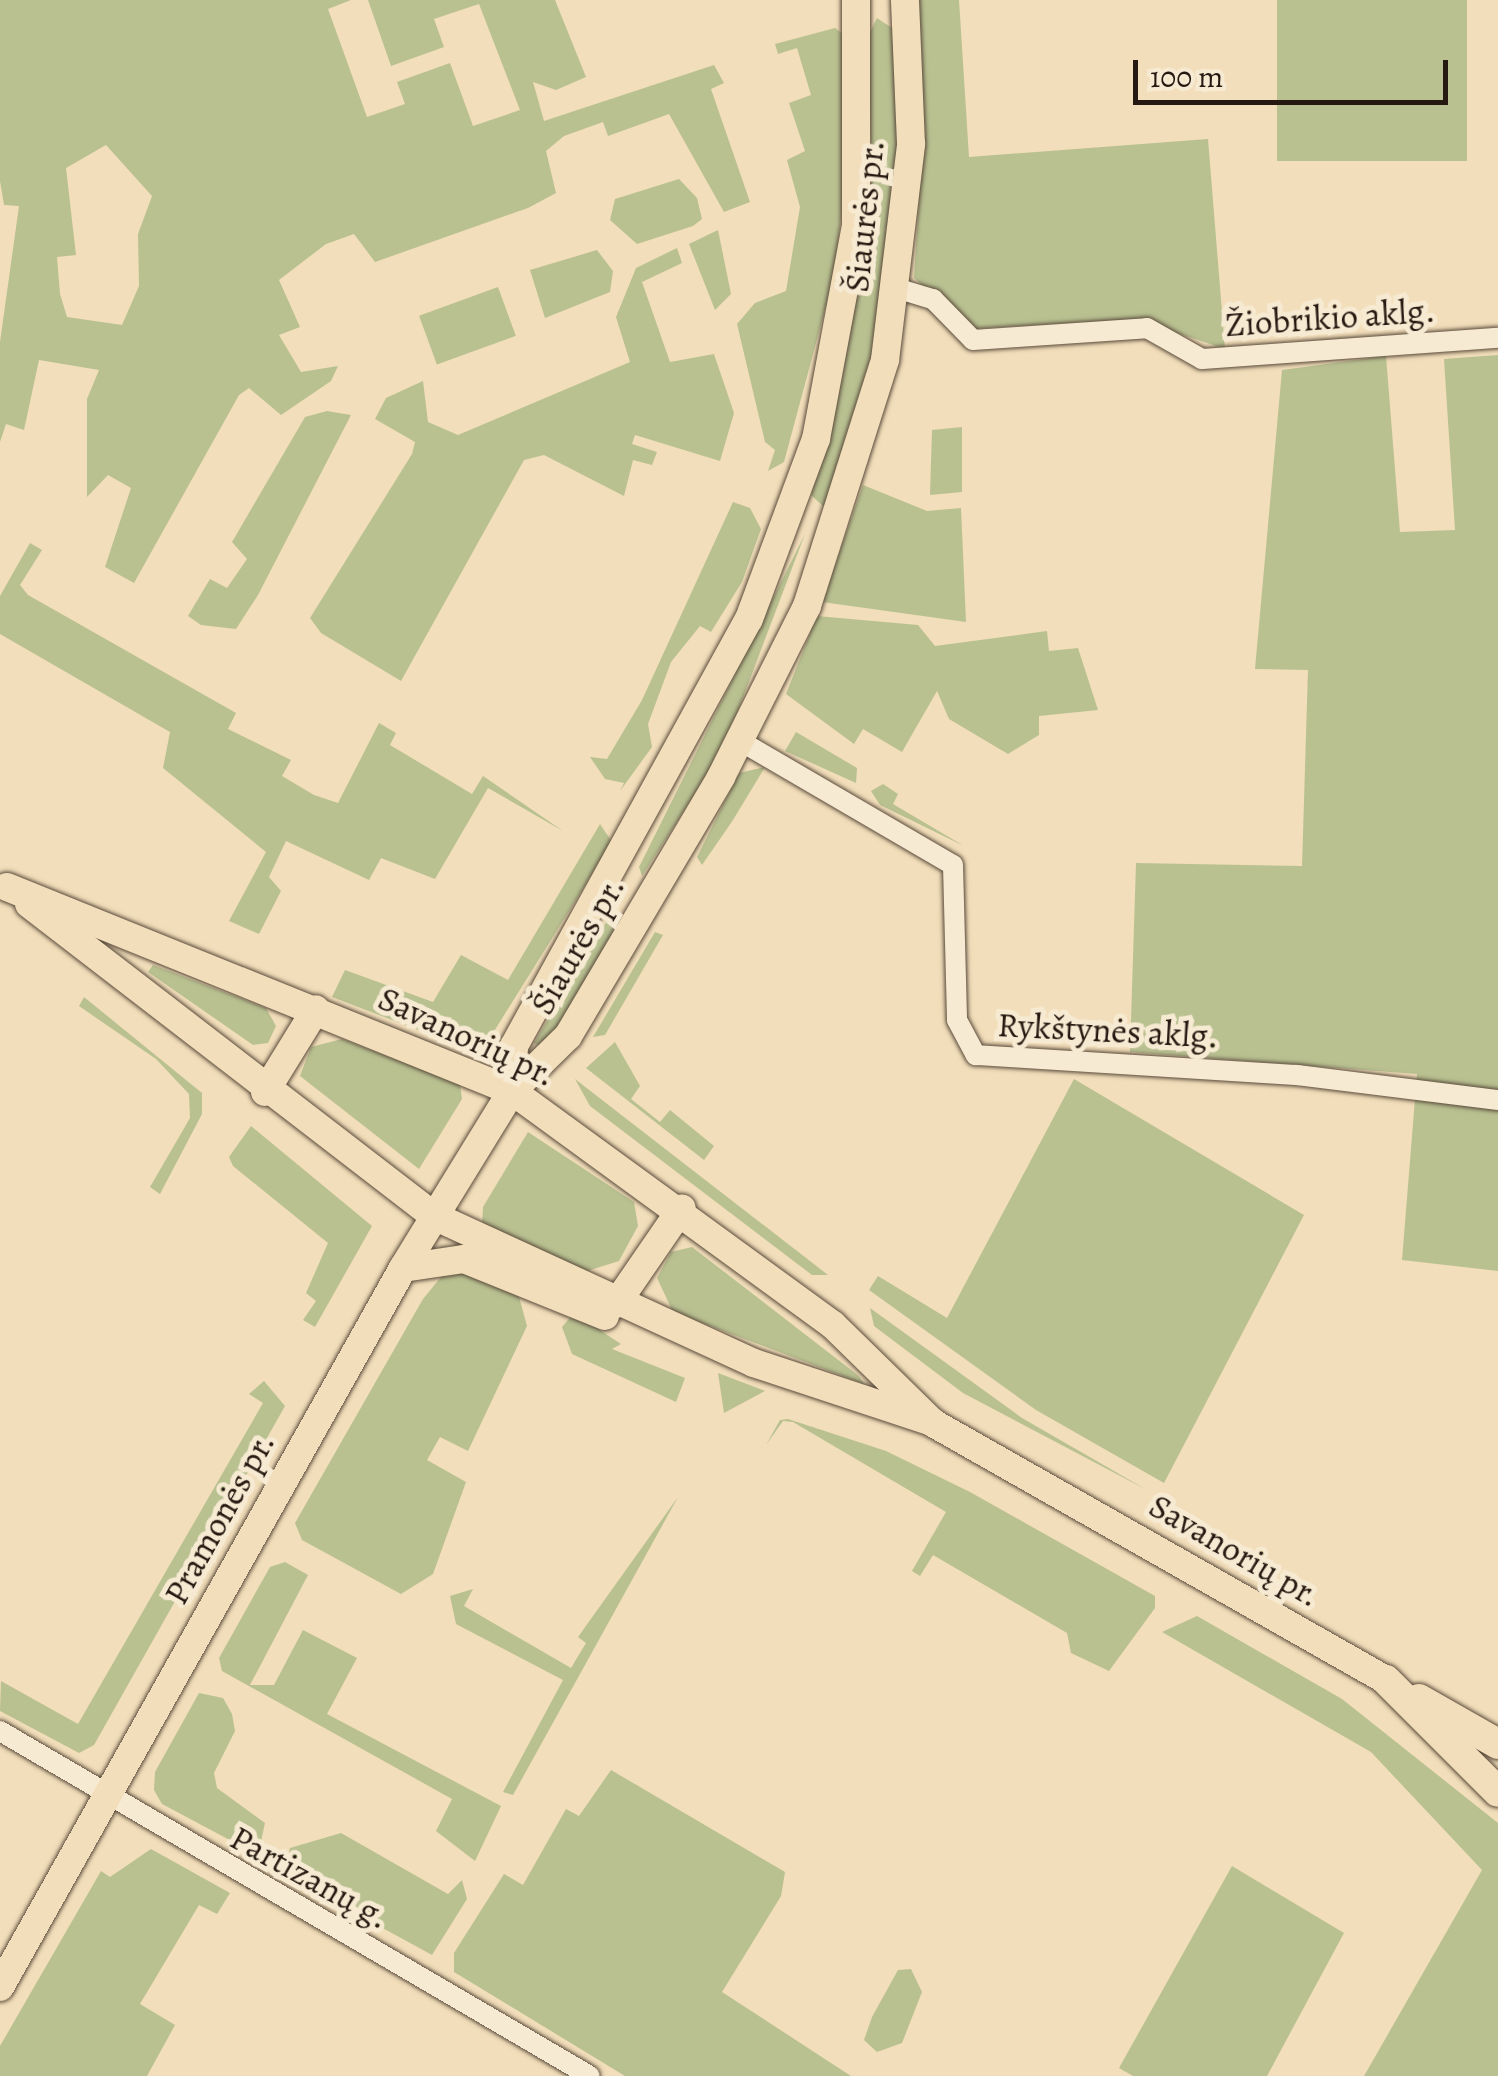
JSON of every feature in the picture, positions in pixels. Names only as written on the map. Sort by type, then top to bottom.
[{"type":"highway","name":"Savanorių pr.","points":[[1386,1680],[1498,1744]]},
{"type":"highway","points":[[1386,1680],[1498,1792]]},
{"type":"main road","points":[[856,6],[905,4]]},
{"type":"main road","name":"Šiaurės pr.","points":[[512,1091],[551,1062],[740,741],[828,552],[872,418],[896,288],[911,144],[905,4]]},
{"type":"main road","name":"Šiaurės pr.","points":[[512,1091],[514,1046],[740,635],[794,508],[828,392],[856,225],[856,6]]},
{"type":"main road","points":[[794,508],[828,552]]},
{"type":"main road","points":[[614,863],[640,911]]},
{"type":"main road","name":"Savanorių pr.","points":[[4,885],[512,1091],[682,1208],[833,1325],[934,1423]]},
{"type":"main road","name":"Savanorių pr.","points":[[4,885],[265,1092],[434,1216],[651,1320],[804,1384],[934,1423],[1386,1680]]},
{"type":"main road","points":[[265,1092],[316,1010]]},
{"type":"main road","name":"Pramonės pr.","points":[[0,1986],[403,1268],[512,1091]]},
{"type":"main road","points":[[616,1304],[682,1208]]},
{"type":"main road","points":[[403,1268],[464,1259],[596,1314],[651,1320]]},
{"type":"street","name":"Žiobrikio aklg.","points":[[896,288],[932,299],[972,340],[1147,328],[1202,359],[1498,338]]},
{"type":"street","name":"Rykštynės aklg.","points":[[740,741],[953,865],[957,1020],[976,1055],[1297,1074],[1498,1100]]},
{"type":"street","name":"Partizanų g.","points":[[0,1732],[590,2076]]},
{"type":"green space","points":[[0,0],[351,0],[328,9],[367,117],[405,104],[397,82],[450,63],[473,126],[520,110],[479,4],[434,19],[444,47],[391,66],[368,0],[555,0],[586,77],[556,90],[533,82],[544,121],[714,65],[724,83],[711,89],[750,202],[724,212],[669,114],[608,136],[603,122],[564,136],[546,151],[556,193],[528,208],[375,262],[354,234],[326,244],[279,280],[300,327],[279,335],[301,372],[338,366],[331,381],[281,415],[249,388],[239,395],[134,583],[105,567],[131,488],[108,475],[87,497],[87,399],[99,370],[39,360],[24,430],[6,424],[0,442],[0,342],[19,206],[4,205],[0,181]],"holes":[[[106,145],[152,196],[138,234],[139,286],[122,325],[67,317],[60,294],[57,257],[76,255],[66,168]]]},
{"type":"green space","points":[[915,0],[959,0],[969,157],[1208,139],[1225,349],[1135,319],[970,329],[914,278],[923,136]]},
{"type":"green space","points":[[1277,0],[1467,0],[1467,161],[1277,161]]},
{"type":"green space","points":[[877,18],[892,28],[899,140],[873,355],[831,506],[823,506],[811,495],[860,278],[872,172],[868,36]]},
{"type":"green space","points":[[835,28],[847,37],[848,159],[834,276],[784,462],[768,471],[775,450],[765,442],[737,324],[755,303],[786,291],[800,207],[787,160],[805,151],[789,103],[811,95],[797,48],[778,54],[775,44]]},
{"type":"green space","points":[[679,179],[697,198],[702,219],[693,226],[637,244],[610,220],[615,199]]},
{"type":"green space","points":[[718,230],[731,294],[715,310],[689,244]]},
{"type":"green space","points":[[677,248],[682,263],[642,282],[670,362],[714,354],[734,413],[720,461],[635,435],[632,444],[657,452],[652,465],[633,460],[624,496],[544,455],[524,460],[401,681],[321,633],[310,618],[412,454],[415,442],[375,419],[386,398],[423,381],[428,422],[458,435],[630,362],[616,317],[636,268]]},
{"type":"green space","points":[[597,250],[613,271],[610,292],[545,318],[530,270]]},
{"type":"green space","points":[[498,287],[516,336],[437,365],[419,316]]},
{"type":"green space","points":[[1498,355],[1498,1271],[1402,1260],[1417,1074],[1130,1052],[1136,863],[1302,866],[1308,670],[1255,669],[1282,370],[1386,356],[1400,532],[1455,530],[1444,359]]},
{"type":"green space","points":[[327,411],[351,415],[258,595],[236,629],[201,625],[188,616],[210,579],[227,588],[247,559],[232,542],[305,417]]},
{"type":"green space","points":[[962,427],[962,492],[930,495],[932,430]]},
{"type":"green space","points":[[863,485],[927,511],[961,508],[966,622],[822,602]]},
{"type":"green space","points":[[733,502],[750,508],[761,529],[742,582],[711,632],[700,626],[671,662],[648,724],[652,747],[620,791],[624,783],[605,779],[590,757],[607,759],[642,700]]},
{"type":"green space","points":[[805,534],[723,750],[642,876],[639,867]]},
{"type":"green space","points":[[30,543],[42,550],[20,585],[28,595],[236,713],[228,729],[291,760],[282,776],[314,795],[338,803],[379,723],[396,733],[390,745],[472,794],[483,776],[563,831],[488,788],[435,879],[381,858],[369,880],[286,841],[269,877],[281,891],[259,934],[229,921],[266,852],[163,768],[170,732],[0,634],[0,596]]},
{"type":"green space","points":[[817,616],[918,625],[935,646],[1047,631],[1049,651],[1078,648],[1098,710],[1039,716],[1039,735],[1008,754],[949,719],[937,691],[902,752],[863,729],[854,744],[786,694]]},
{"type":"green space","points":[[796,732],[857,768],[856,783],[785,751]]},
{"type":"green space","points":[[765,767],[702,865],[697,857],[739,773]]},
{"type":"green space","points":[[883,784],[898,794],[893,804],[964,846],[880,805],[871,791]]},
{"type":"green space","points":[[600,824],[612,842],[488,1041],[455,1044],[332,997],[345,970],[433,1002],[461,955],[508,980]]},
{"type":"green space","points":[[614,909],[617,925],[546,1049],[534,1043]]},
{"type":"green space","points":[[655,932],[663,935],[605,1035],[593,1037]]},
{"type":"green space","points":[[153,965],[266,1008],[276,1026],[268,1043],[253,1045],[148,972]]},
{"type":"green space","points":[[84,997],[202,1093],[202,1114],[160,1194],[150,1187],[190,1118],[189,1094],[156,1059],[79,1006]]},
{"type":"green space","points":[[342,1039],[460,1084],[462,1099],[419,1169],[300,1076],[311,1047]]},
{"type":"green space","points":[[615,1042],[640,1086],[631,1099],[660,1122],[670,1110],[714,1146],[704,1160],[586,1068]]},
{"type":"green space","points":[[575,1079],[828,1275],[812,1275],[590,1106]]},
{"type":"green space","points":[[1074,1079],[1304,1215],[1164,1483],[1036,1410],[869,1290],[878,1276],[947,1318]]},
{"type":"green space","points":[[251,1126],[372,1226],[315,1327],[303,1320],[316,1301],[306,1293],[328,1243],[233,1166],[229,1157]]},
{"type":"green space","points":[[528,1132],[634,1202],[638,1226],[619,1261],[584,1272],[482,1225],[483,1207]]},
{"type":"green space","points":[[692,1247],[859,1376],[864,1384],[673,1312],[657,1278],[671,1252]]},
{"type":"green space","points":[[463,1270],[518,1293],[527,1326],[468,1451],[440,1437],[427,1460],[466,1482],[433,1574],[401,1594],[302,1540],[295,1523],[423,1299],[445,1272]]},
{"type":"green space","points":[[870,1308],[1022,1418],[1147,1490],[963,1393],[874,1326]]},
{"type":"green space","points":[[574,1313],[621,1344],[612,1349],[685,1378],[676,1402],[572,1354],[562,1327]]},
{"type":"green space","points":[[718,1373],[765,1391],[724,1413]]},
{"type":"green space","points":[[264,1381],[285,1406],[94,1745],[79,1753],[0,1711],[1,1681],[78,1724],[263,1403],[249,1394]]},
{"type":"green space","points":[[788,1419],[886,1451],[970,1492],[1155,1596],[1155,1608],[1109,1671],[1071,1653],[1067,1633],[933,1555],[920,1576],[912,1571],[946,1512],[793,1422],[783,1421],[766,1445],[780,1420]]},
{"type":"green space","points":[[678,1497],[513,1795],[503,1792],[563,1680],[456,1624],[450,1596],[473,1589],[464,1606],[571,1668],[586,1643],[578,1637]]},
{"type":"green space","points":[[285,1562],[308,1575],[250,1685],[274,1685],[303,1630],[357,1658],[327,1714],[501,1806],[475,1861],[436,1831],[452,1799],[222,1671],[219,1658],[270,1567]]},
{"type":"green space","points":[[1197,1616],[1342,1699],[1498,1823],[1498,2076],[1364,2076],[1482,1870],[1371,1752],[1162,1632]]},
{"type":"green space","points":[[199,1693],[223,1698],[232,1714],[235,1731],[214,1773],[217,1788],[265,1823],[258,1855],[162,1804],[154,1790],[155,1772]]},
{"type":"green space","points":[[611,1770],[785,1872],[781,1896],[722,1992],[851,2076],[625,2076],[454,1972],[454,1953],[504,1874],[523,1885],[566,1809],[579,1816]]},
{"type":"green space","points":[[341,1833],[448,1894],[462,1880],[467,1899],[432,1955],[284,1874],[290,1848]]},
{"type":"green space","points":[[151,1849],[230,1893],[217,1914],[199,1905],[140,2004],[175,2025],[147,2076],[0,2076],[0,2046],[101,1871],[110,1877]]},
{"type":"green space","points":[[1232,1866],[1344,1933],[1267,2076],[1133,2076],[1119,2068]]},
{"type":"green space","points":[[911,1969],[922,1992],[902,2043],[877,2052],[864,2040],[872,2017],[898,1970]]}]
